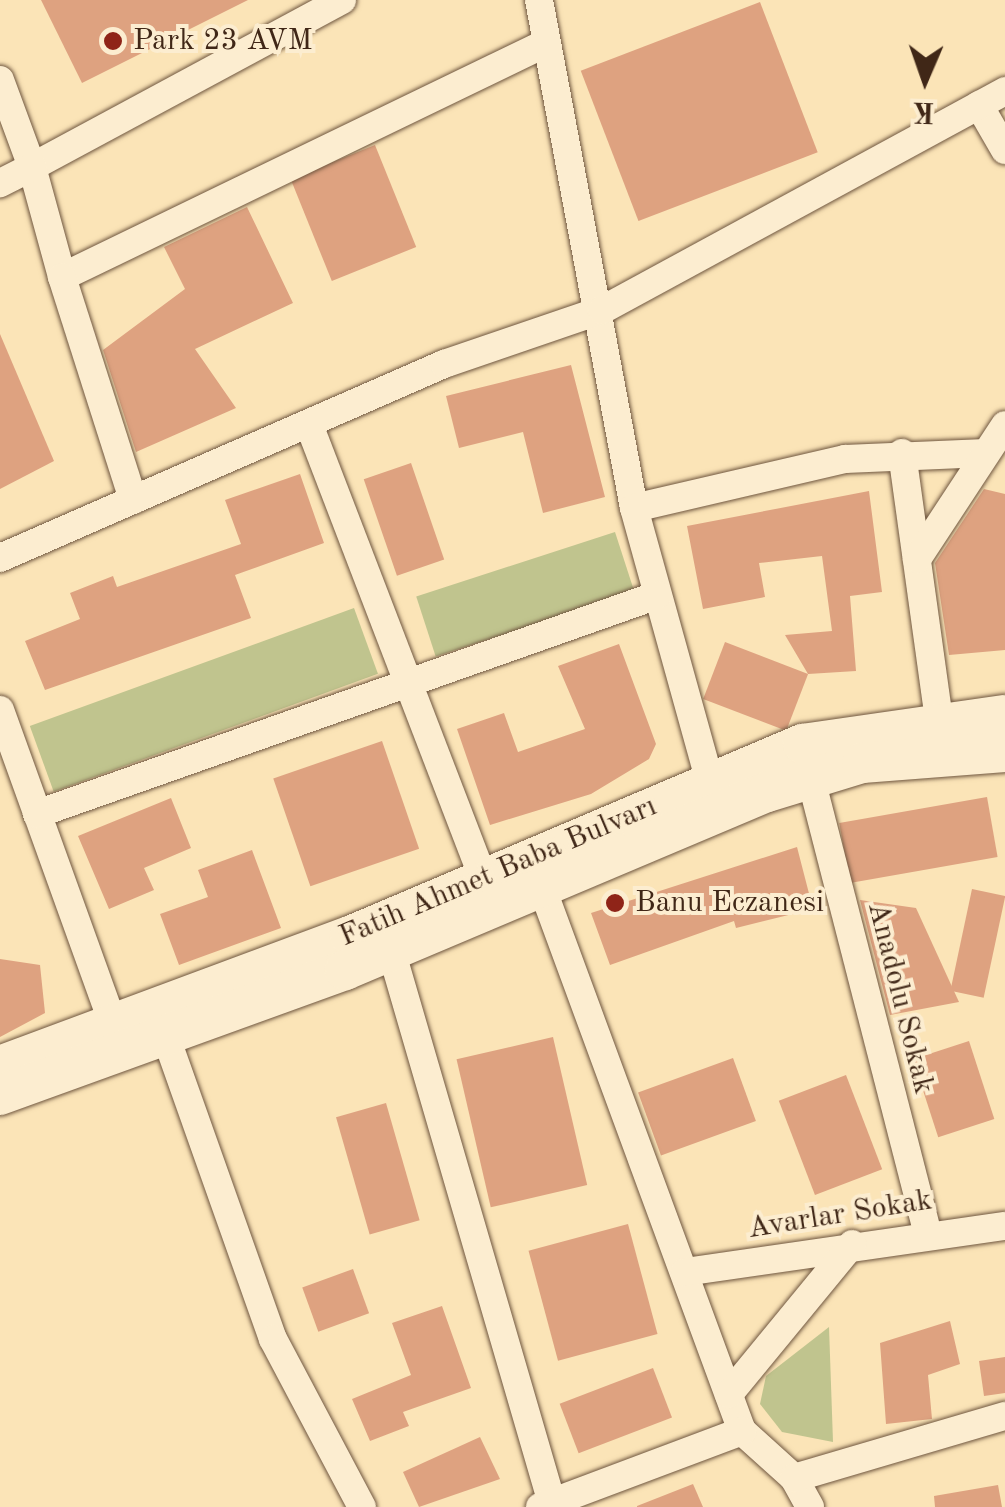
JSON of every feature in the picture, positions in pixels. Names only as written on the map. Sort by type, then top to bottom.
[{"type":"main road","name":"Fatih Ahmet Baba Bulvarı","points":[[0,1066],[114,1026],[803,744],[939,719],[1005,716]]},
{"type":"main road","name":"Fatih Ahmet Baba Bulvarı","points":[[0,1095],[166,1037],[392,950],[541,885],[811,779],[862,763],[1005,752]]},
{"type":"street","points":[[0,183],[342,0]]},
{"type":"street","points":[[539,0],[602,310],[634,508],[710,782]]},
{"type":"street","points":[[62,278],[546,43]]},
{"type":"street","points":[[0,80],[32,167],[62,278],[132,500]]},
{"type":"street","points":[[0,558],[310,427],[444,364],[602,310],[1005,91]]},
{"type":"street","points":[[979,106],[1005,150]]},
{"type":"street","points":[[918,559],[1005,425]]},
{"type":"street","points":[[310,427],[483,878]]},
{"type":"street","points":[[634,508],[902,453],[986,453]]},
{"type":"street","points":[[902,453],[939,719]]},
{"type":"street","points":[[37,814],[408,679],[658,595]]},
{"type":"street","points":[[0,710],[114,1026]]},
{"type":"street","name":"Anadolu Sokak","points":[[811,779],[928,1232]]},
{"type":"street","points":[[541,885],[742,1431],[794,1478],[810,1507]]},
{"type":"street","points":[[392,950],[546,1505],[742,1431]]},
{"type":"street","points":[[166,1037],[273,1339],[362,1507]]},
{"type":"street","name":"Avarlar Sokak","points":[[686,1272],[928,1232],[1005,1226]]},
{"type":"street","points":[[729,1394],[852,1244]]},
{"type":"street","points":[[794,1478],[1005,1416]]},
{"type":"green space","points":[[615,532],[634,592],[436,657],[416,597]]},
{"type":"green space","points":[[354,608],[378,674],[54,792],[30,726]]},
{"type":"green space","points":[[829,1327],[833,1442],[782,1432],[760,1404],[766,1376]]},
{"type":"building","name":"Park 23 AVM","points":[[41,0],[248,0],[82,83]]},
{"type":"building","points":[[760,2],[818,152],[638,221],[581,71]]},
{"type":"building","points":[[375,145],[416,247],[332,281],[291,179]]},
{"type":"building","points":[[247,207],[293,303],[195,349],[236,408],[136,452],[103,350],[185,289],[164,247]]},
{"type":"building","points":[[0,334],[54,461],[0,489]]},
{"type":"building","points":[[571,365],[605,497],[543,513],[523,432],[459,448],[446,396]]},
{"type":"building","points":[[411,463],[444,559],[397,576],[364,479]]},
{"type":"building","points":[[300,474],[324,543],[235,575],[251,618],[45,690],[25,641],[80,619],[70,593],[113,576],[117,587],[241,544],[225,500]]},
{"type":"building","points":[[984,489],[1005,494],[1005,650],[949,655],[935,563]]},
{"type":"building","points":[[869,491],[882,592],[850,596],[856,671],[808,674],[785,635],[832,631],[822,556],[759,563],[765,597],[703,609],[687,526]]},
{"type":"building","points":[[725,642],[808,674],[786,731],[703,699]]},
{"type":"building","points":[[619,644],[656,744],[649,759],[591,794],[490,825],[457,729],[504,713],[518,752],[585,729],[558,666]]},
{"type":"building","points":[[382,741],[419,849],[310,886],[273,778]]},
{"type":"building","points":[[987,797],[998,857],[850,883],[839,823]]},
{"type":"building","points":[[171,798],[191,848],[144,868],[154,890],[109,909],[78,836]]},
{"type":"building","points":[[797,847],[813,909],[736,928],[734,921],[610,965],[591,913]]},
{"type":"building","points":[[252,850],[281,928],[179,965],[160,914],[208,897],[198,870]]},
{"type":"building","points":[[972,889],[1005,896],[984,998],[950,991]]},
{"type":"building","points":[[860,900],[916,908],[959,1002],[890,1015]]},
{"type":"building","points":[[0,959],[40,965],[45,1013],[0,1037]]},
{"type":"building","points":[[553,1037],[587,1185],[491,1207],[457,1059]]},
{"type":"building","points":[[969,1041],[994,1119],[938,1137],[913,1059]]},
{"type":"building","points":[[733,1058],[756,1121],[661,1156],[638,1093]]},
{"type":"building","points":[[846,1075],[882,1169],[815,1195],[779,1101]]},
{"type":"building","points":[[386,1103],[420,1220],[370,1235],[336,1117]]},
{"type":"building","points":[[628,1224],[658,1334],[558,1361],[529,1251]]},
{"type":"building","points":[[353,1269],[369,1313],[318,1332],[302,1287]]},
{"type":"building","points":[[442,1306],[471,1388],[403,1412],[409,1426],[370,1441],[352,1399],[411,1375],[392,1323]]},
{"type":"building","points":[[950,1321],[960,1364],[928,1375],[932,1419],[886,1424],[880,1343]]},
{"type":"building","points":[[1005,1357],[1005,1393],[984,1396],[979,1361]]},
{"type":"building","points":[[653,1368],[672,1417],[579,1453],[560,1404]]},
{"type":"building","points":[[480,1437],[500,1479],[419,1507],[403,1472]]},
{"type":"building","points":[[693,1484],[703,1507],[637,1507],[637,1506]]},
{"type":"building","points":[[998,1485],[1002,1507],[935,1507],[934,1496]]},
{"type":"place","name":"Park 23 AVM","points":[[113,41]]},
{"type":"place","name":"Banu Eczanesi","points":[[615,903]]}]
